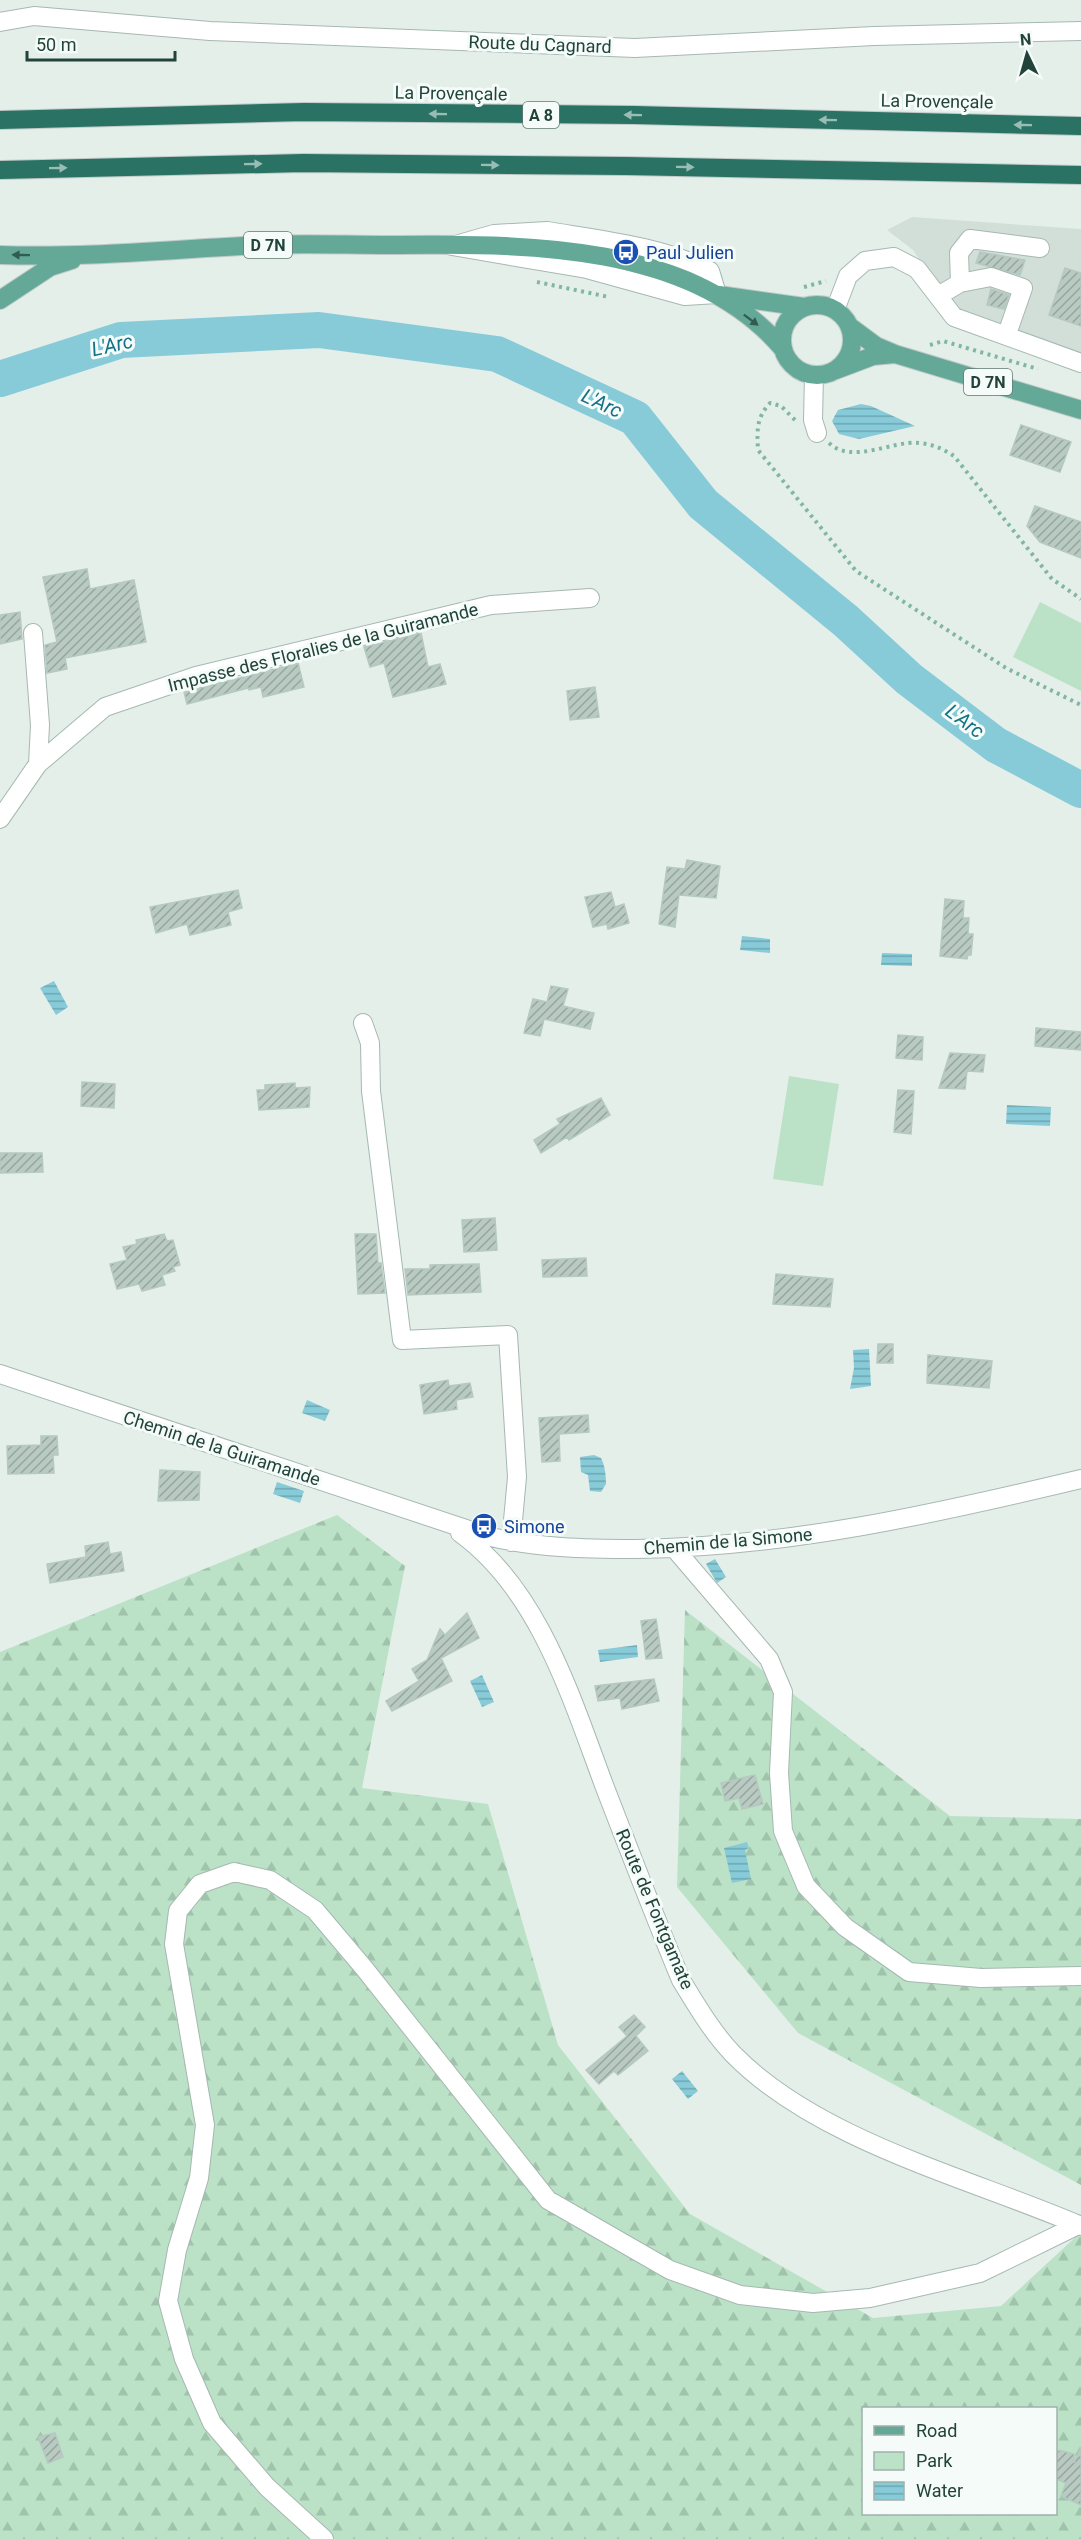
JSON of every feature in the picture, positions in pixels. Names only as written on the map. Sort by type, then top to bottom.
[{"type":"highway","name":"La Provençale","points":[[0,120],[304,112],[634,115],[1081,126]]},
{"type":"highway","points":[[0,170],[315,163],[1081,176]]},
{"type":"main road","name":"D 7N","points":[[0,255],[84,256],[263,245],[452,246],[496,244],[621,261],[676,276],[717,294],[767,332],[783,349]]},
{"type":"main road","name":"D 7N","points":[[0,300],[50,267],[84,256]]},
{"type":"main road","name":"D 7N","points":[[717,294],[804,307]]},
{"type":"main road","points":[[817,304],[835,310],[849,326],[850,351],[833,371],[814,375],[791,364],[783,349],[784,326],[789,318],[804,307],[817,304]]},
{"type":"main road","name":"D 7N","points":[[849,326],[876,346],[894,354],[1081,410]]},
{"type":"main road","name":"D 7N","points":[[833,371],[873,356],[894,354]]},
{"type":"street","name":"Route du Cagnard","points":[[0,22],[34,16],[210,31],[635,48],[874,36],[1081,31]]},
{"type":"street","points":[[960,283],[959,253],[970,239],[1040,248]]},
{"type":"street","points":[[835,310],[848,276],[865,261],[894,257],[916,269],[954,317],[1007,334],[1081,363]]},
{"type":"street","points":[[938,296],[960,283],[991,277],[1023,288],[1007,334]]},
{"type":"street","points":[[814,375],[815,427]]},
{"type":"street","name":"Impasse des Floralies de la Guiramande","points":[[0,819],[38,764],[105,707],[196,676],[491,605],[590,598]]},
{"type":"street","points":[[33,633],[40,725],[38,764]]},
{"type":"street","points":[[363,1023],[370,1043],[371,1091],[402,1340],[508,1335],[517,1477],[511,1542]]},
{"type":"street","name":"Chemin de la Guiramande","points":[[0,1374],[444,1521]]},
{"type":"street","name":"Chemin de la Simone","points":[[444,1521],[511,1542],[571,1549],[674,1548],[775,1541],[936,1514],[1081,1479]]},
{"type":"street","name":"Route de Fontgamate","points":[[444,1521],[484,1550],[501,1569],[541,1632],[578,1717],[681,1980],[704,2018],[733,2053],[768,2084],[808,2112],[859,2137],[1079,2225]]},
{"type":"street","points":[[674,1548],[769,1659],[783,1692],[779,1773],[783,1832],[806,1886],[845,1927],[909,1972],[981,1978],[1081,1976]]},
{"type":"street","points":[[324,2539],[267,2487],[212,2423],[184,2359],[168,2301],[177,2250],[199,2178],[205,2125],[174,1944],[178,1911],[200,1884],[234,1872],[270,1880],[315,1910],[364,1968],[548,2200],[670,2270],[740,2295],[813,2303],[870,2298],[980,2273],[1079,2225]]},
{"type":"path","points":[[923,346],[943,341],[1048,373]]},
{"type":"path","points":[[1081,599],[1052,579],[954,456],[938,446],[917,442],[860,452],[834,448],[815,427],[800,424],[781,406],[770,403],[760,413],[757,428],[758,450],[856,571],[1006,668],[1081,705]]},
{"type":"shaded area","points":[[912,217],[1081,229],[1081,356],[950,305],[913,250],[887,230]]},
{"type":"green space","points":[[1040,602],[1081,623],[1081,691],[1013,657]]},
{"type":"green space","points":[[789,1076],[839,1084],[823,1186],[773,1179]]},
{"type":"green space","points":[[337,1515],[405,1566],[362,1788],[488,1804],[558,2045],[690,2214],[873,2318],[1001,2306],[1081,2232],[1081,2539],[0,2539],[0,1652]]},
{"type":"green space","points":[[685,1610],[950,1816],[1081,1819],[1081,2185],[798,2033],[677,1887]]},
{"type":"water","points":[[861,404],[871,406],[915,426],[859,439],[839,434],[832,421],[838,410]]},
{"type":"water","points":[[742,936],[770,939],[770,953],[740,950]]},
{"type":"water","points":[[882,953],[912,954],[912,966],[881,965]]},
{"type":"water","points":[[54,981],[68,1007],[56,1015],[40,988]]},
{"type":"water","points":[[1007,1105],[1051,1107],[1050,1126],[1006,1124]]},
{"type":"water","points":[[869,1349],[871,1386],[850,1389],[854,1368],[853,1350]]},
{"type":"water","points":[[307,1400],[330,1410],[325,1421],[302,1413]]},
{"type":"water","points":[[594,1455],[601,1458],[605,1471],[606,1484],[601,1492],[590,1491],[588,1475],[581,1472],[580,1457]]},
{"type":"water","points":[[277,1482],[304,1491],[300,1503],[273,1494]]},
{"type":"water","points":[[715,1559],[726,1577],[717,1583],[706,1564]]},
{"type":"water","points":[[637,1645],[638,1657],[600,1662],[598,1650]]},
{"type":"water","points":[[482,1675],[494,1702],[482,1707],[470,1681]]},
{"type":"water","points":[[747,1842],[749,1848],[745,1850],[751,1879],[732,1883],[724,1848]]},
{"type":"water","points":[[682,2071],[698,2091],[688,2099],[672,2079]]},
{"type":"building","points":[[980,252],[1025,260],[1020,275],[976,263]]},
{"type":"building","points":[[1065,268],[1081,273],[1081,326],[1049,315]]},
{"type":"building","points":[[991,289],[1009,295],[1004,309],[987,305]]},
{"type":"building","points":[[1021,425],[1071,442],[1060,472],[1010,455]]},
{"type":"building","points":[[1035,506],[1081,522],[1081,558],[1040,542],[1027,526]]},
{"type":"building","points":[[87,569],[90,589],[134,580],[146,642],[65,658],[67,669],[47,673],[45,645],[57,642],[43,577]]},
{"type":"building","points":[[20,612],[22,639],[0,644],[0,615]]},
{"type":"building","points":[[421,633],[428,667],[440,664],[446,684],[393,697],[384,663],[370,667],[364,647]]},
{"type":"building","points":[[298,663],[304,687],[263,697],[261,687],[249,690],[248,688],[187,704],[184,692]]},
{"type":"building","points":[[595,687],[599,717],[570,720],[567,691]]},
{"type":"building","points":[[687,860],[720,866],[716,898],[679,895],[675,927],[659,924],[667,867],[685,869]]},
{"type":"building","points":[[238,890],[242,908],[228,912],[231,925],[190,935],[187,924],[156,933],[150,907]]},
{"type":"building","points":[[611,892],[615,907],[624,904],[629,923],[608,929],[607,924],[593,927],[585,897]]},
{"type":"building","points":[[945,899],[964,901],[963,918],[969,918],[968,934],[973,934],[971,955],[968,955],[967,959],[940,956]]},
{"type":"building","points":[[551,986],[568,989],[563,1006],[594,1013],[590,1029],[544,1019],[540,1036],[524,1033],[533,999],[547,1002]]},
{"type":"building","points":[[1036,1028],[1081,1032],[1081,1050],[1035,1046]]},
{"type":"building","points":[[898,1035],[923,1037],[922,1060],[896,1058]]},
{"type":"building","points":[[950,1053],[985,1055],[983,1072],[967,1071],[965,1089],[939,1088]]},
{"type":"building","points":[[82,1082],[115,1084],[114,1108],[81,1106]]},
{"type":"building","points":[[295,1083],[295,1088],[310,1087],[309,1107],[259,1110],[257,1090],[265,1090],[265,1085]]},
{"type":"building","points":[[898,1090],[914,1091],[911,1134],[894,1132]]},
{"type":"building","points":[[601,1098],[610,1115],[569,1140],[567,1137],[541,1153],[534,1140],[560,1124],[557,1119]]},
{"type":"building","points":[[0,1153],[42,1153],[43,1172],[0,1173]]},
{"type":"building","points":[[495,1218],[497,1250],[464,1252],[462,1220]]},
{"type":"building","points":[[164,1234],[167,1241],[173,1240],[180,1265],[173,1267],[175,1271],[162,1275],[165,1285],[142,1291],[139,1284],[117,1289],[110,1264],[127,1260],[123,1247],[137,1244],[136,1240]]},
{"type":"building","points":[[355,1234],[376,1234],[378,1263],[381,1263],[385,1293],[358,1294]]},
{"type":"building","points":[[586,1258],[587,1276],[543,1277],[542,1260]]},
{"type":"building","points":[[479,1264],[481,1292],[408,1295],[405,1269],[430,1269],[430,1265]]},
{"type":"building","points":[[776,1274],[833,1279],[830,1307],[773,1304]]},
{"type":"building","points":[[878,1344],[893,1344],[893,1363],[877,1363]]},
{"type":"building","points":[[928,1355],[992,1361],[989,1388],[927,1383]]},
{"type":"building","points":[[448,1380],[449,1386],[470,1383],[473,1397],[456,1400],[457,1409],[424,1414],[420,1385]]},
{"type":"building","points":[[588,1415],[589,1432],[559,1434],[560,1461],[542,1462],[539,1418]]},
{"type":"building","points":[[41,1436],[57,1436],[58,1455],[53,1455],[54,1473],[8,1474],[7,1446],[41,1445]]},
{"type":"building","points":[[160,1470],[200,1472],[199,1500],[158,1501]]},
{"type":"building","points":[[108,1542],[110,1554],[121,1552],[124,1571],[50,1583],[47,1564],[86,1557],[85,1546]]},
{"type":"building","points":[[467,1613],[479,1638],[441,1658],[452,1681],[392,1711],[386,1701],[419,1681],[412,1669],[427,1660],[440,1629],[445,1635]]},
{"type":"building","points":[[656,1619],[662,1658],[646,1659],[641,1621]]},
{"type":"building","points":[[654,1679],[659,1701],[622,1709],[620,1698],[598,1701],[595,1686]]},
{"type":"building","points":[[755,1775],[763,1804],[742,1809],[739,1798],[725,1801],[721,1783]]},
{"type":"building","points":[[634,2015],[645,2027],[636,2036],[648,2051],[618,2075],[614,2071],[599,2084],[586,2070],[627,2036],[619,2027]]},
{"type":"building","points":[[55,2433],[63,2457],[48,2463],[38,2437]]},
{"type":"building","points":[[1081,2447],[1081,2505],[1061,2496],[1066,2483],[1057,2479],[1057,2452],[1059,2450],[1074,2454],[1074,2463]]},
{"type":"waterway","name":"L'Arc","points":[[0,379],[121,340],[319,330],[497,354],[635,418],[703,504],[846,621],[909,679],[996,745],[1081,790]]},
{"type":"place","name":"Paul Julien","points":[[626,252]]},
{"type":"place","name":"Simone","points":[[484,1526]]}]
